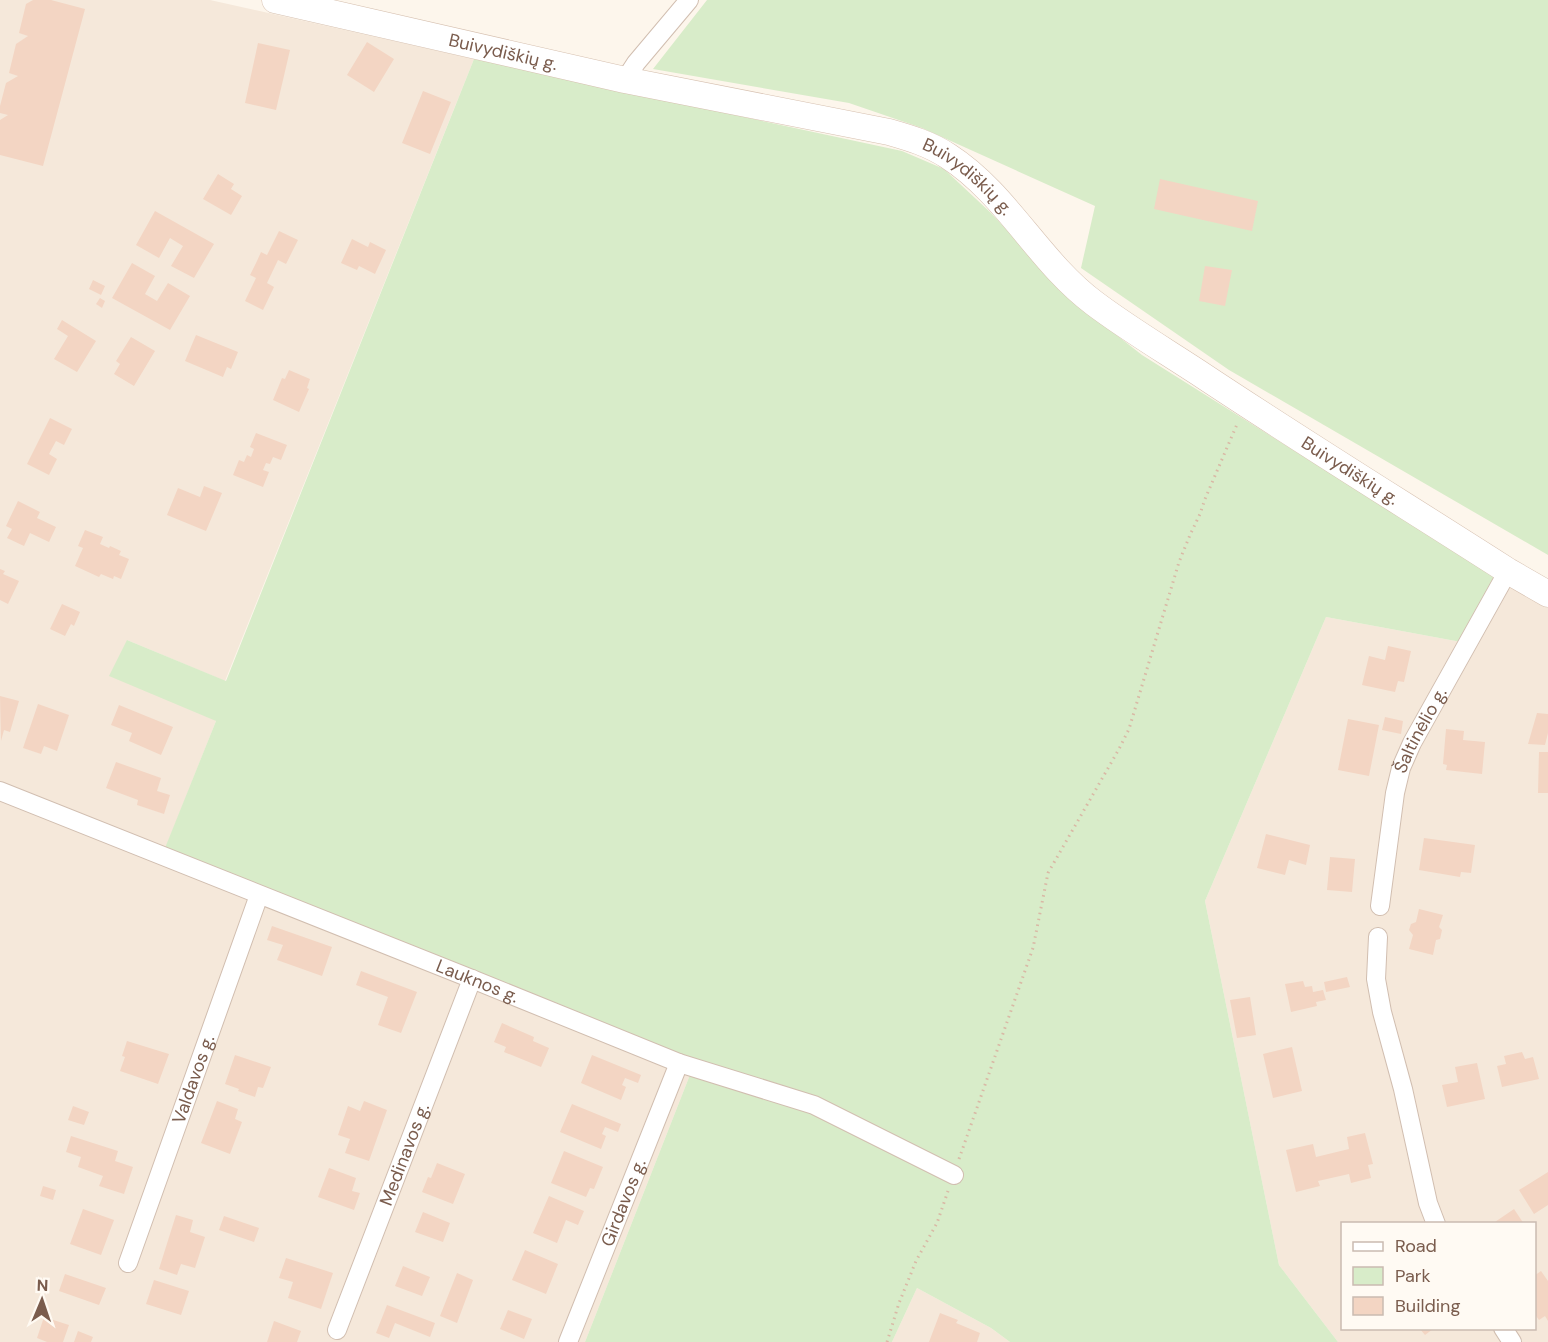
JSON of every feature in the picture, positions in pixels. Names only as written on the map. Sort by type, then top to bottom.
[{"type":"street","name":"Buivydiškių g.","points":[[275,0],[626,80],[890,132],[922,142],[947,155],[971,172],[991,192],[1059,273],[1093,303],[1246,404],[1508,571],[1548,594]]},
{"type":"street","points":[[626,80],[636,63],[689,0]]},
{"type":"street","name":"Šaltinėlio g.","points":[[1380,906],[1395,793],[1401,768],[1412,743],[1508,571]]},
{"type":"street","name":"Lauknos g.","points":[[0,791],[679,1063],[814,1105],[954,1175]]},
{"type":"street","name":"Valdavos g.","points":[[128,1263],[259,895]]},
{"type":"street","points":[[1378,937],[1376,979],[1382,1012],[1403,1089],[1428,1203],[1435,1222]]},
{"type":"street","name":"Medinavos g.","points":[[337,1330],[472,979]]},
{"type":"street","name":"Girdavos g.","points":[[568,1342],[679,1063]]},
{"type":"path","points":[[887,1342],[899,1303],[936,1223],[954,1175],[1033,948],[1048,873],[1129,729],[1179,562],[1246,404]]},
{"type":"shaded area","points":[[0,0],[210,0],[474,59],[225,681],[127,640],[216,721],[166,847],[695,1062],[585,1342],[0,1342]]},
{"type":"shaded area","points":[[1498,579],[1548,608],[1548,1342],[1338,1342],[1279,1265],[1205,901],[1326,617],[1461,642]]},
{"type":"shaded area","points":[[917,1288],[991,1328],[1010,1342],[892,1342]]},
{"type":"green space","points":[[707,0],[1548,0],[1548,555],[1229,370],[1081,268],[1095,206],[922,128],[849,103],[653,69]]},
{"type":"green space","points":[[474,59],[902,151],[944,169],[991,213],[1072,300],[1142,355],[1498,579],[1461,642],[1326,617],[1205,901],[1279,1265],[1338,1342],[1010,1342],[991,1328],[917,1288],[892,1342],[585,1342],[695,1062],[165,848],[216,721],[109,676],[127,640],[226,681]]},
{"type":"building","points":[[33,0],[51,0],[85,9],[43,166],[0,155],[0,120],[8,115],[0,113],[0,106],[6,83],[18,76],[9,73],[16,44],[28,36],[19,33],[26,4]]},
{"type":"building","points":[[367,42],[394,59],[374,92],[347,75]]},
{"type":"building","points":[[258,43],[290,50],[276,110],[245,103]]},
{"type":"building","points":[[423,91],[451,102],[430,154],[402,143]]},
{"type":"building","points":[[218,174],[234,184],[231,189],[242,196],[231,215],[203,199]]},
{"type":"building","points":[[1160,179],[1258,201],[1252,231],[1154,209]]},
{"type":"building","points":[[155,211],[214,244],[194,278],[171,266],[183,246],[170,238],[159,258],[136,245]]},
{"type":"building","points":[[279,231],[298,240],[286,264],[278,260],[267,283],[274,287],[263,310],[245,301],[256,278],[250,275],[261,252],[267,255]]},
{"type":"building","points":[[352,239],[368,247],[370,242],[386,250],[375,274],[359,266],[357,270],[341,263]]},
{"type":"building","points":[[132,263],[155,276],[145,294],[157,301],[168,283],[190,296],[170,330],[112,298]]},
{"type":"building","points":[[1205,266],[1232,270],[1225,306],[1199,301]]},
{"type":"building","points":[[93,280],[105,286],[101,295],[89,289]]},
{"type":"building","points":[[100,298],[105,301],[102,308],[96,304]]},
{"type":"building","points":[[62,320],[96,341],[77,372],[54,359],[68,336],[57,329]]},
{"type":"building","points":[[196,335],[238,352],[231,369],[227,367],[223,377],[185,361]]},
{"type":"building","points":[[131,337],[155,351],[134,386],[114,374],[120,364],[116,361]]},
{"type":"building","points":[[289,370],[310,379],[307,388],[309,389],[299,412],[273,400],[282,378],[285,379]]},
{"type":"building","points":[[50,418],[72,429],[64,445],[56,441],[49,454],[57,459],[49,475],[27,464]]},
{"type":"building","points":[[256,433],[287,445],[281,460],[273,457],[270,464],[266,463],[263,470],[269,472],[263,487],[233,475],[239,460],[244,462],[247,455],[251,457],[254,449],[250,447]]},
{"type":"building","points":[[204,486],[222,493],[206,531],[167,515],[178,488],[200,497]]},
{"type":"building","points":[[18,501],[40,512],[37,518],[56,527],[49,542],[30,533],[24,546],[7,538],[12,529],[6,526]]},
{"type":"building","points":[[85,530],[103,537],[100,544],[121,551],[119,555],[129,559],[121,579],[114,576],[113,579],[101,574],[99,577],[75,566],[83,548],[78,546]]},
{"type":"building","points":[[0,569],[5,571],[3,574],[19,581],[8,604],[0,600]]},
{"type":"building","points":[[62,604],[80,612],[74,626],[71,624],[65,636],[50,629]]},
{"type":"building","points":[[1388,646],[1411,651],[1404,682],[1398,681],[1395,692],[1362,685],[1369,656],[1385,660]]},
{"type":"building","points":[[0,696],[19,701],[10,732],[4,730],[1,741]]},
{"type":"building","points":[[38,704],[69,715],[57,751],[44,746],[41,754],[23,748]]},
{"type":"building","points":[[119,705],[173,727],[161,755],[129,741],[132,733],[111,725]]},
{"type":"building","points":[[1537,713],[1548,714],[1548,733],[1545,745],[1528,744]]},
{"type":"building","points":[[1385,717],[1403,721],[1401,734],[1382,730]]},
{"type":"building","points":[[1348,719],[1379,725],[1369,776],[1338,770]]},
{"type":"building","points":[[1446,729],[1464,731],[1463,740],[1485,742],[1482,774],[1446,770],[1447,765],[1443,764]]},
{"type":"building","points":[[1539,752],[1548,752],[1548,793],[1538,793]]},
{"type":"building","points":[[116,762],[161,778],[157,791],[170,795],[164,814],[137,805],[138,800],[106,788]]},
{"type":"building","points":[[1266,834],[1310,845],[1306,865],[1289,860],[1285,875],[1257,868]]},
{"type":"building","points":[[1424,838],[1475,845],[1471,873],[1461,872],[1460,877],[1419,870]]},
{"type":"building","points":[[1330,857],[1355,859],[1352,892],[1327,890]]},
{"type":"building","points":[[1419,909],[1443,915],[1439,927],[1442,930],[1440,939],[1436,940],[1433,955],[1409,949],[1413,935],[1409,930],[1411,924],[1416,922]]},
{"type":"building","points":[[272,926],[332,947],[322,976],[277,960],[283,945],[267,940]]},
{"type":"building","points":[[361,971],[417,992],[401,1033],[378,1025],[388,997],[356,985]]},
{"type":"building","points":[[1347,977],[1350,987],[1326,992],[1324,982]]},
{"type":"building","points":[[1303,981],[1305,987],[1312,986],[1313,992],[1323,990],[1326,1000],[1316,1002],[1317,1006],[1291,1012],[1285,984]]},
{"type":"building","points":[[1250,997],[1256,1035],[1237,1038],[1230,1000]]},
{"type":"building","points":[[502,1023],[534,1037],[533,1041],[549,1048],[541,1067],[504,1052],[506,1047],[494,1042]]},
{"type":"building","points":[[127,1041],[169,1054],[158,1084],[120,1071]]},
{"type":"building","points":[[1292,1047],[1302,1091],[1273,1098],[1263,1054]]},
{"type":"building","points":[[1522,1052],[1525,1059],[1533,1057],[1539,1079],[1502,1087],[1497,1066],[1506,1064],[1504,1056]]},
{"type":"building","points":[[235,1055],[271,1067],[263,1088],[258,1087],[255,1097],[225,1084]]},
{"type":"building","points":[[592,1055],[641,1075],[638,1083],[625,1078],[622,1085],[626,1087],[621,1100],[581,1083]]},
{"type":"building","points":[[1477,1063],[1485,1099],[1447,1107],[1442,1085],[1458,1082],[1455,1067]]},
{"type":"building","points":[[217,1101],[238,1109],[235,1119],[242,1122],[230,1154],[201,1143]]},
{"type":"building","points":[[364,1101],[387,1110],[369,1161],[345,1153],[350,1139],[338,1135],[348,1106],[360,1111]]},
{"type":"building","points":[[572,1104],[621,1124],[618,1132],[605,1127],[602,1134],[606,1136],[601,1149],[560,1132]]},
{"type":"building","points":[[73,1106],[89,1112],[84,1125],[68,1120]]},
{"type":"building","points":[[1365,1133],[1373,1164],[1368,1165],[1371,1178],[1351,1183],[1349,1174],[1318,1181],[1320,1186],[1296,1192],[1286,1150],[1313,1144],[1316,1157],[1349,1149],[1347,1137]]},
{"type":"building","points":[[71,1136],[118,1151],[115,1161],[133,1167],[124,1194],[99,1186],[103,1176],[78,1167],[81,1157],[66,1152]]},
{"type":"building","points":[[564,1151],[603,1167],[594,1189],[590,1188],[586,1197],[551,1183]]},
{"type":"building","points":[[437,1163],[465,1174],[453,1204],[422,1192]]},
{"type":"building","points":[[329,1168],[356,1178],[352,1191],[360,1193],[354,1210],[318,1197]]},
{"type":"building","points":[[1548,1172],[1548,1205],[1534,1214],[1519,1190]]},
{"type":"building","points":[[43,1186],[56,1190],[53,1200],[40,1196]]},
{"type":"building","points":[[549,1196],[584,1211],[578,1225],[566,1220],[557,1243],[533,1233]]},
{"type":"building","points":[[83,1209],[114,1220],[101,1255],[70,1244]]},
{"type":"building","points":[[1514,1209],[1523,1222],[1495,1222]]},
{"type":"building","points":[[423,1212],[450,1223],[443,1242],[415,1232]]},
{"type":"building","points":[[176,1215],[193,1220],[190,1232],[205,1237],[195,1268],[181,1264],[177,1275],[159,1269]]},
{"type":"building","points":[[224,1216],[259,1228],[254,1242],[219,1230]]},
{"type":"building","points":[[525,1250],[558,1264],[546,1294],[512,1280]]},
{"type":"building","points":[[286,1258],[333,1273],[321,1309],[288,1298],[293,1282],[279,1278]]},
{"type":"building","points":[[403,1266],[430,1277],[422,1296],[395,1286]]},
{"type":"building","points":[[1541,1271],[1548,1281],[1548,1321],[1545,1316],[1539,1320],[1536,1316],[1536,1275]]},
{"type":"building","points":[[457,1273],[473,1280],[457,1323],[440,1316]]},
{"type":"building","points":[[65,1274],[106,1288],[99,1305],[59,1291]]},
{"type":"building","points":[[154,1280],[189,1291],[181,1315],[146,1304]]},
{"type":"building","points":[[387,1305],[435,1323],[430,1337],[395,1323],[389,1338],[376,1333]]},
{"type":"building","points":[[508,1310],[532,1319],[524,1339],[500,1329]]},
{"type":"building","points":[[940,1313],[980,1333],[977,1342],[929,1342]]},
{"type":"building","points":[[44,1317],[69,1325],[63,1342],[47,1342],[37,1338]]},
{"type":"building","points":[[274,1321],[301,1331],[297,1342],[267,1342]]},
{"type":"building","points":[[1421,1330],[1432,1330],[1425,1335]]},
{"type":"building","points":[[78,1331],[93,1337],[91,1342],[74,1342]]}]
